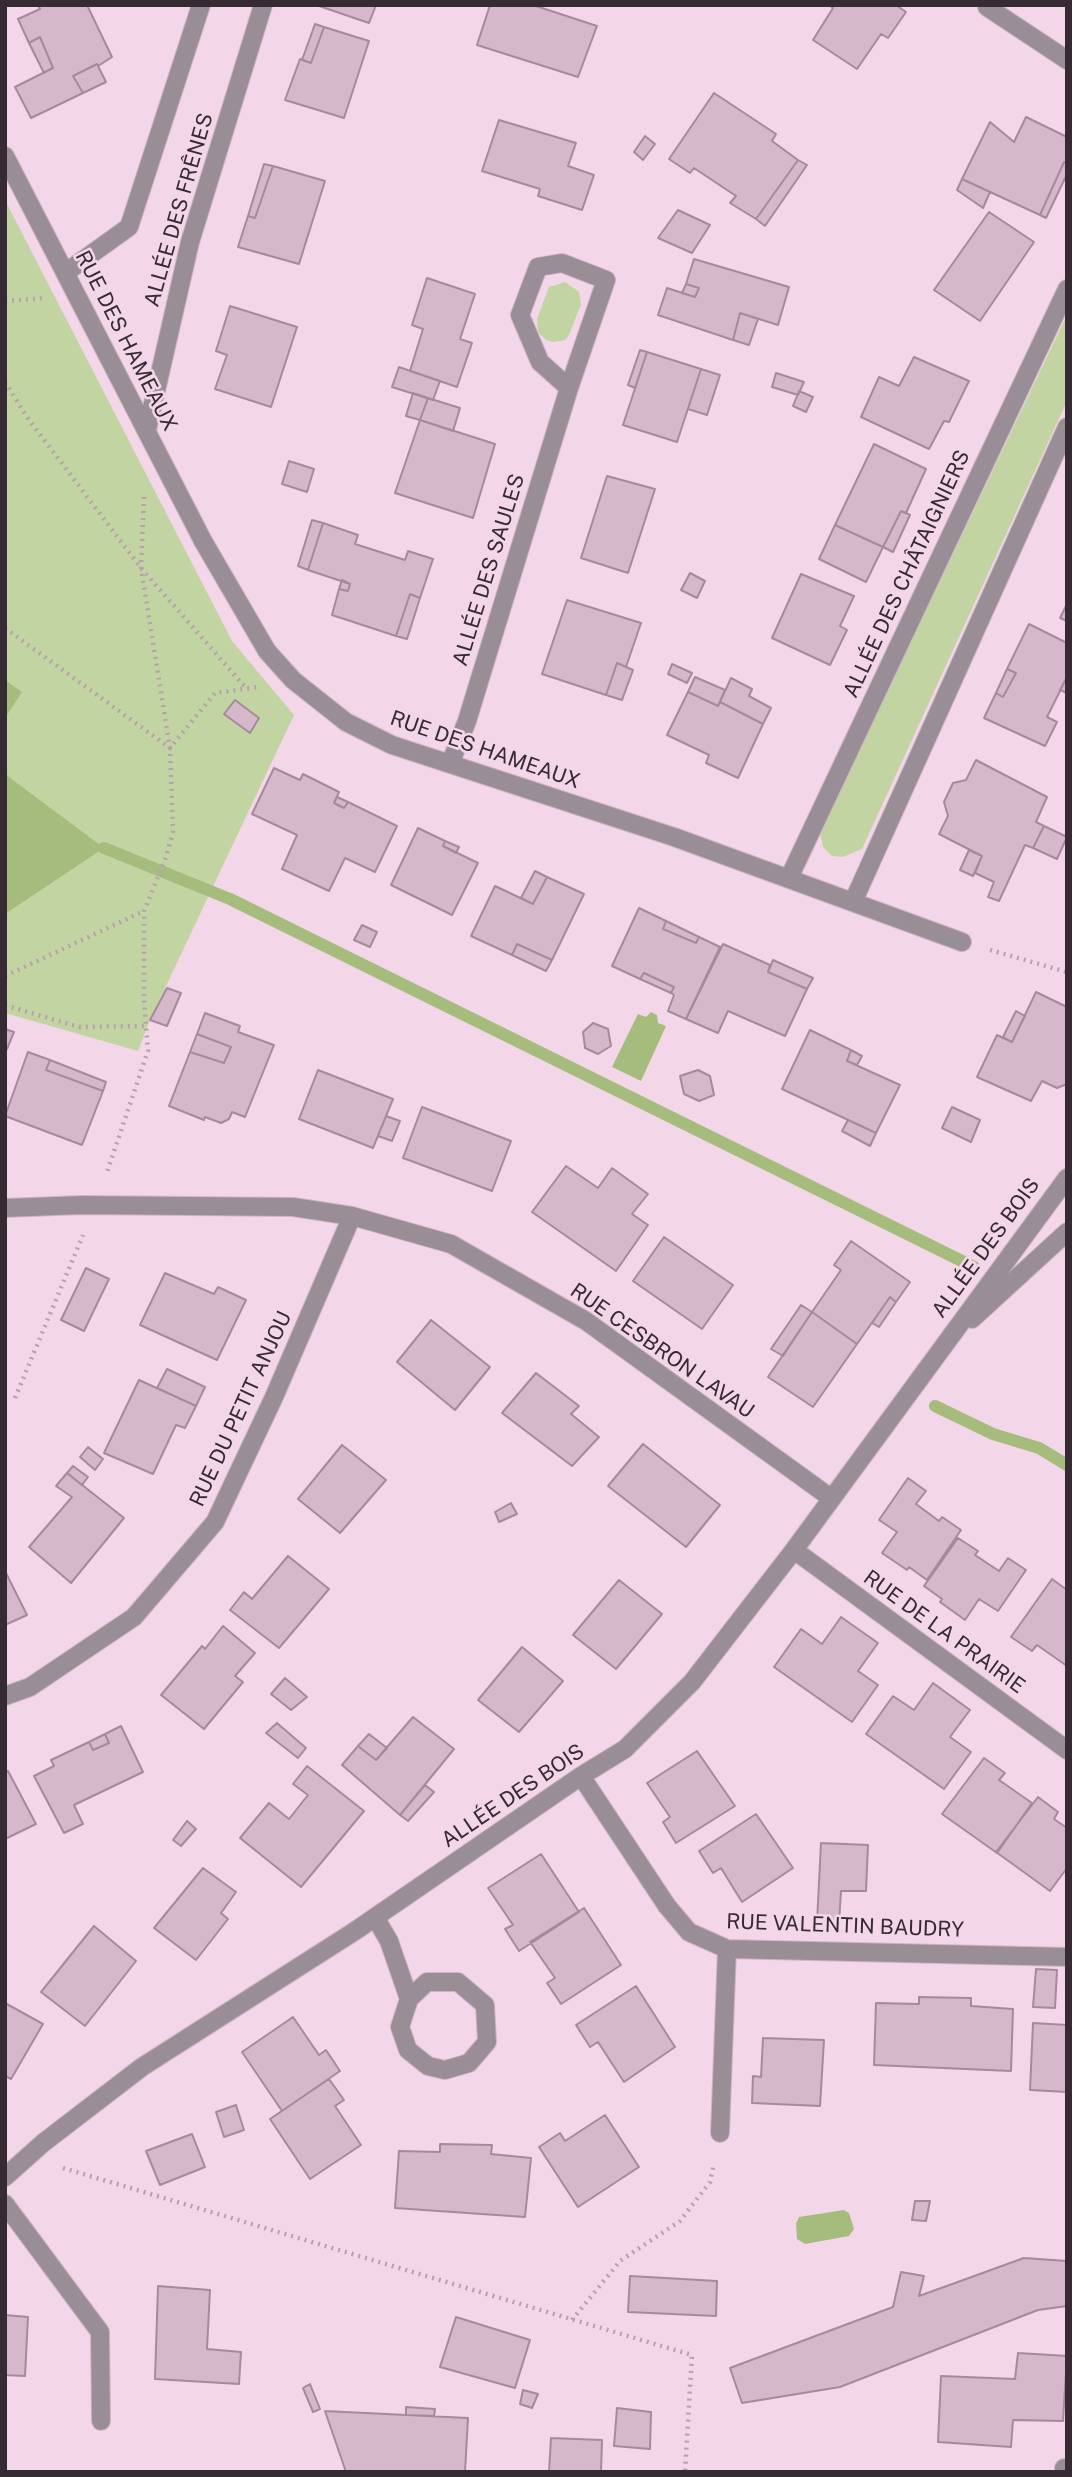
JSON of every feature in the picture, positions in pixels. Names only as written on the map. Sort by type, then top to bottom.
[{"type":"street","name":"ALLÉE DES FRÊNES","points":[[65,273],[129,227],[201,5]]},
{"type":"street","name":"ALLÉE DES FRÊNES","points":[[147,430],[190,242],[263,5]]},
{"type":"street","points":[[987,7],[1067,60]]},
{"type":"street","name":"RUE DES HAMEAUX","points":[[5,156],[203,541],[267,651],[293,680],[346,722],[392,745],[674,837],[962,942]]},
{"type":"street","name":"ALLÉE DES SAULES","points":[[450,764],[467,721],[569,388],[606,280],[562,263],[538,267],[520,315],[540,362],[569,388]]},
{"type":"street","name":"ALLÉE DES CHÂTAIGNIERS","points":[[789,878],[1067,289]]},
{"type":"street","points":[[853,902],[1067,427]]},
{"type":"street","name":"ALLÉE DES BOIS","points":[[5,2177],[43,2143],[142,2067],[375,1917],[581,1776],[625,1749],[692,1682],[794,1550],[1067,1178]]},
{"type":"street","name":"RUE CESBRON LAVAU","points":[[5,1208],[96,1205],[293,1207],[352,1216],[451,1244],[586,1321],[831,1498]]},
{"type":"street","name":"RUE DU PETIT ANJOU","points":[[5,1696],[30,1687],[134,1617],[215,1522],[274,1397],[352,1216]]},
{"type":"street","name":"ALLÉE DES BOIS","points":[[943,1345],[1067,1232]]},
{"type":"street","name":"RUE DE LA PRAIRIE","points":[[794,1550],[1067,1750]]},
{"type":"street","name":"RUE VALENTIN BAUDRY","points":[[581,1776],[667,1906],[689,1932],[727,1949],[1067,1957]]},
{"type":"street","points":[[375,1917],[389,1941],[409,1999],[400,2027],[408,2050],[428,2066],[445,2070],[470,2063],[487,2042],[485,2005],[458,1982],[428,1982],[409,1999]]},
{"type":"street","points":[[720,2133],[727,1949]]},
{"type":"street","points":[[5,2204],[100,2332],[101,2421]]},
{"type":"path","points":[[5,382],[29,419],[141,568],[247,689]]},
{"type":"path","points":[[15,1398],[96,1205],[148,1051],[144,911],[173,832],[170,748],[141,568],[144,485]]},
{"type":"path","points":[[5,628],[170,748]]},
{"type":"path","points":[[170,748],[215,693],[293,680]]},
{"type":"path","points":[[5,976],[144,911]]},
{"type":"path","points":[[962,942],[1067,972]]},
{"type":"path","points":[[5,1005],[79,1027],[146,1026]]},
{"type":"path","points":[[572,2319],[620,2261],[680,2221],[710,2182],[720,2133]]},
{"type":"path","points":[[29,2158],[692,2355],[685,2472]]},
{"type":"shaded area","points":[[5,200],[232,641],[294,715],[150,1020],[138,1051],[5,1013]]},
{"type":"shaded area","points":[[565,282],[579,292],[581,304],[569,335],[565,340],[553,342],[546,340],[538,332],[537,319],[549,287]]},
{"type":"shaded area","points":[[1067,315],[1067,401],[862,849],[843,857],[832,856],[823,847],[820,832]]},
{"type":"shaded area","points":[[5,680],[22,692],[5,718]]},
{"type":"shaded area","points":[[5,774],[104,848],[5,914]]},
{"type":"shaded area","points":[[651,1012],[657,1015],[658,1023],[666,1026],[641,1081],[612,1067],[638,1014],[646,1017]]},
{"type":"shaded area","points":[[844,2210],[849,2213],[854,2229],[849,2236],[805,2244],[797,2239],[796,2224],[799,2217]]},
{"type":"building","points":[[38,5],[87,5],[112,57],[73,76],[83,93],[31,118],[15,87],[53,68],[40,37],[29,43],[18,19],[40,9]]},
{"type":"building","points":[[316,5],[376,5],[369,23]]},
{"type":"building","points":[[490,5],[533,5],[597,26],[578,77],[477,45]]},
{"type":"building","points":[[829,5],[896,5],[906,12],[888,38],[881,34],[857,69],[813,40],[833,8]]},
{"type":"building","points":[[315,24],[324,27],[311,63],[302,60]]},
{"type":"building","points":[[324,27],[369,41],[344,118],[285,100],[300,59],[311,63]]},
{"type":"building","points":[[40,37],[53,68],[44,73],[29,43]]},
{"type":"building","points":[[97,64],[106,82],[83,93],[73,76]]},
{"type":"building","points":[[714,93],[776,134],[772,141],[798,160],[756,219],[730,203],[736,196],[694,168],[690,173],[669,159]]},
{"type":"building","points":[[1026,117],[1067,137],[1067,163],[1064,162],[1040,215],[962,179],[990,122],[1014,142]]},
{"type":"building","points":[[499,120],[576,143],[568,166],[594,175],[582,210],[538,196],[540,189],[482,171]]},
{"type":"building","points":[[645,136],[655,144],[643,160],[634,152]]},
{"type":"building","points":[[798,160],[807,165],[765,226],[756,219]]},
{"type":"building","points":[[1064,162],[1067,163],[1067,174],[1046,218],[1040,215]]},
{"type":"building","points":[[264,164],[273,166],[255,218],[248,216]]},
{"type":"building","points":[[273,166],[325,181],[299,264],[238,247],[248,216],[255,218]]},
{"type":"building","points":[[962,179],[990,192],[983,208],[957,190]]},
{"type":"building","points":[[678,210],[710,225],[692,253],[658,238]]},
{"type":"building","points":[[989,212],[1034,242],[980,321],[934,290]]},
{"type":"building","points":[[694,259],[789,287],[778,325],[740,313],[733,340],[658,315],[667,288],[695,297],[699,288],[686,284]]},
{"type":"building","points":[[427,278],[475,294],[460,339],[472,343],[457,387],[410,371],[423,329],[412,325]]},
{"type":"building","points":[[686,284],[699,288],[695,297],[682,293]]},
{"type":"building","points":[[230,306],[297,327],[271,407],[215,389],[227,355],[216,351]]},
{"type":"building","points":[[740,313],[758,319],[749,345],[733,340]]},
{"type":"building","points":[[640,350],[647,352],[635,388],[628,385]]},
{"type":"building","points":[[647,352],[701,369],[677,442],[623,425]]},
{"type":"building","points":[[914,357],[969,381],[949,422],[944,421],[929,449],[861,417],[879,377],[899,386]]},
{"type":"building","points":[[399,367],[440,381],[433,400],[392,387]]},
{"type":"building","points":[[701,369],[720,375],[707,415],[688,409]]},
{"type":"building","points":[[776,373],[804,382],[798,395],[772,387]]},
{"type":"building","points":[[799,391],[813,397],[806,412],[793,406]]},
{"type":"building","points":[[413,393],[428,398],[420,420],[406,416]]},
{"type":"building","points":[[428,398],[460,408],[453,431],[420,420]]},
{"type":"building","points":[[420,420],[495,444],[473,518],[395,493]]},
{"type":"building","points":[[874,444],[926,469],[906,513],[901,511],[883,547],[835,525]]},
{"type":"building","points":[[289,461],[314,469],[307,492],[282,484]]},
{"type":"building","points":[[607,476],[655,489],[628,573],[581,558]]},
{"type":"building","points":[[901,511],[910,515],[893,552],[883,547]]},
{"type":"building","points":[[312,520],[323,523],[308,570],[298,566]]},
{"type":"building","points":[[323,523],[358,535],[355,544],[405,560],[408,551],[433,559],[420,598],[410,594],[396,636],[332,615],[339,589],[348,591],[350,584],[308,570]]},
{"type":"building","points":[[835,525],[883,547],[866,582],[819,559]]},
{"type":"building","points":[[690,573],[705,581],[697,598],[681,590]]},
{"type":"building","points":[[801,574],[854,596],[840,626],[847,630],[830,665],[772,638]]},
{"type":"building","points":[[342,580],[350,584],[348,591],[339,589]]},
{"type":"building","points":[[410,594],[420,598],[407,639],[396,636]]},
{"type":"building","points":[[567,600],[641,623],[626,667],[617,663],[606,695],[542,674]]},
{"type":"building","points":[[1067,604],[1067,621],[1060,618]]},
{"type":"building","points":[[1029,624],[1067,643],[1067,677],[1047,717],[1057,722],[1045,746],[984,718],[996,693],[1003,697],[1016,673],[1007,669]]},
{"type":"building","points":[[617,663],[633,670],[622,700],[606,695]]},
{"type":"building","points":[[672,664],[692,673],[687,683],[668,674]]},
{"type":"building","points":[[1007,669],[1016,673],[1003,697],[996,693]]},
{"type":"building","points":[[695,677],[725,690],[718,706],[688,692]]},
{"type":"building","points":[[1067,677],[1067,693],[1060,690]]},
{"type":"building","points":[[731,678],[752,689],[749,696],[771,708],[763,724],[720,702]]},
{"type":"building","points":[[688,692],[718,706],[720,702],[763,724],[738,778],[706,763],[709,755],[667,735]]},
{"type":"building","points":[[235,700],[259,718],[250,733],[224,714]]},
{"type":"building","points":[[976,760],[1047,797],[1036,822],[1044,826],[1033,848],[1025,845],[999,901],[988,897],[994,882],[975,873],[982,856],[939,834],[948,816],[944,802],[953,783],[966,780]]},
{"type":"building","points":[[274,768],[300,780],[303,774],[339,792],[334,803],[344,808],[348,802],[397,826],[375,872],[345,858],[329,891],[282,869],[297,835],[252,814]]},
{"type":"building","points":[[337,797],[348,802],[344,808],[334,803]]},
{"type":"building","points":[[1044,826],[1067,837],[1057,859],[1033,848]]},
{"type":"building","points":[[418,828],[445,841],[443,846],[478,863],[452,915],[391,885]]},
{"type":"building","points":[[445,841],[459,847],[456,853],[443,846]]},
{"type":"building","points":[[969,850],[982,856],[973,876],[960,870]]},
{"type":"building","points":[[535,871],[547,877],[533,904],[521,898]]},
{"type":"building","points":[[547,877],[584,894],[552,960],[517,944],[512,955],[471,936],[495,886],[533,904]]},
{"type":"building","points":[[639,908],[666,921],[663,929],[696,943],[699,937],[720,947],[686,1019],[668,1011],[674,987],[644,973],[640,979],[612,966]]},
{"type":"building","points":[[666,921],[699,937],[696,943],[663,929]]},
{"type":"building","points":[[362,925],[377,932],[370,947],[354,940]]},
{"type":"building","points":[[517,944],[552,960],[546,971],[512,955]]},
{"type":"building","points":[[723,944],[770,965],[768,972],[807,989],[785,1036],[728,1011],[718,1033],[686,1019]]},
{"type":"building","points":[[773,960],[813,978],[807,989],[768,972]]},
{"type":"building","points":[[644,973],[674,987],[671,993],[640,979]]},
{"type":"building","points":[[167,988],[181,993],[167,1026],[150,1020]]},
{"type":"building","points":[[1036,992],[1067,1007],[1067,1084],[1057,1088],[1042,1081],[1031,1101],[977,1077],[997,1035],[1012,1042]]},
{"type":"building","points":[[1016,1011],[1025,1016],[1012,1042],[1003,1037]]},
{"type":"building","points":[[205,1013],[240,1026],[238,1032],[274,1045],[245,1117],[232,1112],[229,1119],[221,1123],[205,1117],[204,1120],[169,1106],[190,1052],[224,1063],[231,1047],[197,1034]]},
{"type":"building","points":[[593,1023],[608,1029],[611,1046],[598,1054],[585,1048],[583,1032]]},
{"type":"building","points":[[5,1029],[14,1032],[7,1049],[5,1048]]},
{"type":"building","points":[[810,1030],[851,1050],[847,1061],[900,1085],[876,1133],[782,1089]]},
{"type":"building","points":[[197,1034],[231,1047],[224,1063],[190,1052]]},
{"type":"building","points":[[851,1050],[862,1056],[857,1065],[847,1061]]},
{"type":"building","points":[[28,1052],[50,1060],[46,1070],[103,1091],[82,1145],[5,1116]]},
{"type":"building","points":[[50,1060],[106,1082],[103,1091],[46,1070]]},
{"type":"building","points":[[318,1070],[393,1099],[373,1148],[299,1119]]},
{"type":"building","points":[[698,1070],[710,1076],[714,1095],[699,1101],[684,1094],[680,1076]]},
{"type":"building","points":[[422,1107],[511,1141],[492,1191],[403,1158]]},
{"type":"building","points":[[952,1107],[980,1120],[971,1142],[942,1128]]},
{"type":"building","points":[[386,1116],[400,1121],[392,1141],[378,1136]]},
{"type":"building","points":[[848,1120],[876,1133],[870,1146],[842,1131]]},
{"type":"building","points":[[566,1166],[598,1188],[612,1168],[648,1194],[632,1214],[648,1225],[616,1271],[532,1212]]},
{"type":"building","points":[[664,1237],[733,1285],[702,1329],[633,1281]]},
{"type":"building","points":[[851,1241],[910,1282],[896,1302],[890,1297],[857,1344],[812,1312],[841,1270],[834,1265]]},
{"type":"building","points":[[86,1268],[109,1279],[84,1331],[61,1320]]},
{"type":"building","points":[[165,1273],[214,1294],[218,1287],[246,1300],[217,1360],[140,1325]]},
{"type":"building","points":[[890,1297],[896,1302],[879,1327],[872,1323]]},
{"type":"building","points":[[801,1305],[812,1312],[783,1356],[771,1349]]},
{"type":"building","points":[[812,1312],[857,1344],[813,1407],[768,1377]]},
{"type":"building","points":[[431,1320],[490,1367],[455,1410],[397,1362]]},
{"type":"building","points":[[167,1369],[205,1387],[196,1406],[157,1388]]},
{"type":"building","points":[[536,1373],[579,1406],[571,1414],[599,1437],[572,1466],[502,1413]]},
{"type":"building","points":[[139,1380],[196,1406],[185,1428],[176,1425],[153,1474],[104,1453]]},
{"type":"building","points":[[643,1444],[720,1505],[686,1547],[608,1486]]},
{"type":"building","points":[[342,1445],[386,1480],[340,1533],[298,1499]]},
{"type":"building","points":[[88,1447],[103,1459],[95,1470],[80,1457]]},
{"type":"building","points":[[73,1466],[88,1477],[82,1485],[67,1473]]},
{"type":"building","points":[[67,1473],[124,1518],[71,1583],[29,1547],[72,1497],[56,1486]]},
{"type":"building","points":[[908,1478],[926,1491],[916,1504],[939,1521],[942,1517],[961,1530],[927,1580],[882,1553],[897,1532],[879,1520]]},
{"type":"building","points":[[511,1503],[517,1514],[499,1522],[495,1512]]},
{"type":"building","points":[[958,1538],[978,1551],[975,1555],[999,1571],[1008,1558],[1026,1570],[998,1611],[979,1599],[965,1620],[940,1602],[942,1599],[924,1586]]},
{"type":"building","points":[[288,1556],[329,1589],[279,1648],[230,1610],[244,1592],[252,1599]]},
{"type":"building","points":[[5,1571],[27,1615],[5,1625]]},
{"type":"building","points":[[1052,1579],[1067,1590],[1067,1666],[1037,1645],[1032,1651],[1011,1637]]},
{"type":"building","points":[[619,1580],[662,1614],[616,1669],[573,1635]]},
{"type":"building","points":[[841,1617],[878,1643],[858,1671],[878,1685],[852,1722],[774,1667],[801,1629],[822,1644]]},
{"type":"building","points":[[223,1626],[255,1653],[235,1676],[243,1682],[204,1729],[161,1695],[202,1646],[205,1649]]},
{"type":"building","points":[[522,1647],[563,1681],[519,1732],[478,1700]]},
{"type":"building","points":[[285,1678],[307,1697],[291,1710],[271,1694]]},
{"type":"building","points":[[933,1683],[970,1710],[950,1737],[971,1752],[944,1789],[866,1734],[893,1696],[914,1710]]},
{"type":"building","points":[[413,1717],[454,1749],[400,1815],[342,1765],[358,1746],[376,1760]]},
{"type":"building","points":[[277,1723],[306,1748],[298,1758],[266,1733]]},
{"type":"building","points":[[121,1726],[143,1772],[74,1805],[83,1824],[64,1833],[34,1776],[54,1766],[51,1760],[89,1742],[93,1750],[109,1743],[105,1734]]},
{"type":"building","points":[[105,1734],[109,1743],[93,1750],[89,1742]]},
{"type":"building","points":[[369,1734],[387,1748],[376,1760],[358,1746]]},
{"type":"building","points":[[697,1751],[735,1806],[676,1843],[663,1822],[670,1817],[647,1783]]},
{"type":"building","points":[[984,1758],[1005,1773],[999,1780],[1032,1803],[997,1853],[942,1814]]},
{"type":"building","points":[[307,1766],[364,1811],[301,1887],[240,1838],[269,1803],[289,1819],[308,1795],[293,1784]]},
{"type":"building","points":[[8,1771],[36,1824],[5,1839],[5,1773]]},
{"type":"building","points":[[425,1785],[434,1792],[408,1821],[400,1815]]},
{"type":"building","points":[[1038,1797],[1058,1812],[1054,1819],[1067,1828],[1067,1868],[1050,1891],[996,1852]]},
{"type":"building","points":[[756,1814],[793,1868],[742,1902],[721,1868],[713,1873],[699,1851]]},
{"type":"building","points":[[187,1821],[196,1829],[181,1846],[173,1840]]},
{"type":"building","points":[[821,1843],[868,1845],[866,1891],[841,1891],[839,1923],[817,1922]]},
{"type":"building","points":[[541,1854],[579,1912],[519,1951],[505,1929],[513,1925],[488,1888]]},
{"type":"building","points":[[203,1868],[236,1892],[221,1913],[228,1919],[196,1960],[154,1928]]},
{"type":"building","points":[[584,1908],[621,1965],[561,2004],[547,1983],[555,1978],[530,1942]]},
{"type":"building","points":[[94,1926],[136,1961],[85,2026],[41,1992]]},
{"type":"building","points":[[1036,1969],[1057,1970],[1055,2008],[1033,2007]]},
{"type":"building","points":[[636,1986],[675,2047],[624,2082],[598,2042],[590,2047],[576,2025]]},
{"type":"building","points":[[919,1997],[971,1998],[971,2006],[1013,2009],[1011,2071],[874,2065],[876,2003],[919,2004]]},
{"type":"building","points":[[5,2003],[43,2024],[11,2079],[5,2076]]},
{"type":"building","points":[[293,2017],[319,2055],[326,2050],[340,2071],[282,2111],[242,2052]]},
{"type":"building","points":[[1033,2023],[1067,2025],[1067,2092],[1030,2090]]},
{"type":"building","points":[[763,2038],[824,2040],[820,2106],[752,2103],[753,2076],[761,2077]]},
{"type":"building","points":[[329,2079],[344,2100],[335,2106],[361,2145],[310,2179],[270,2119]]},
{"type":"building","points":[[236,2105],[244,2130],[224,2137],[216,2112]]},
{"type":"building","points":[[605,2115],[639,2167],[578,2207],[539,2147],[560,2133],[565,2141]]},
{"type":"building","points":[[192,2134],[205,2167],[160,2185],[146,2151]]},
{"type":"building","points":[[440,2144],[492,2145],[491,2154],[531,2158],[525,2217],[395,2208],[399,2151],[440,2152]]},
{"type":"building","points":[[915,2201],[930,2201],[926,2221],[912,2220]]},
{"type":"building","points":[[1024,2258],[1067,2261],[1067,2306],[1038,2310],[840,2387],[742,2403],[730,2368],[893,2307],[901,2272],[924,2276],[919,2296]]},
{"type":"building","points":[[630,2276],[717,2281],[716,2316],[628,2312]]},
{"type":"building","points":[[158,2286],[210,2290],[207,2349],[241,2352],[239,2384],[155,2379]]},
{"type":"building","points":[[5,2315],[28,2317],[25,2376],[5,2375]]},
{"type":"building","points":[[456,2317],[530,2340],[515,2388],[440,2367]]},
{"type":"building","points":[[1018,2353],[1067,2356],[1063,2421],[1013,2420],[1011,2447],[938,2442],[941,2376],[1015,2379]]},
{"type":"building","points":[[310,2384],[320,2409],[313,2412],[303,2388]]},
{"type":"building","points":[[523,2390],[538,2394],[532,2408],[520,2404]]},
{"type":"building","points":[[406,2407],[435,2409],[434,2416],[406,2415]]},
{"type":"building","points":[[617,2408],[651,2412],[650,2449],[614,2446]]},
{"type":"building","points":[[325,2411],[468,2418],[465,2472],[346,2472]]},
{"type":"building","points":[[551,2438],[602,2440],[601,2472],[549,2472]]},
{"type":"waterway","points":[[104,848],[230,899],[974,1267]]},
{"type":"waterway","points":[[935,1406],[993,1434],[1039,1448],[1067,1465]]}]
